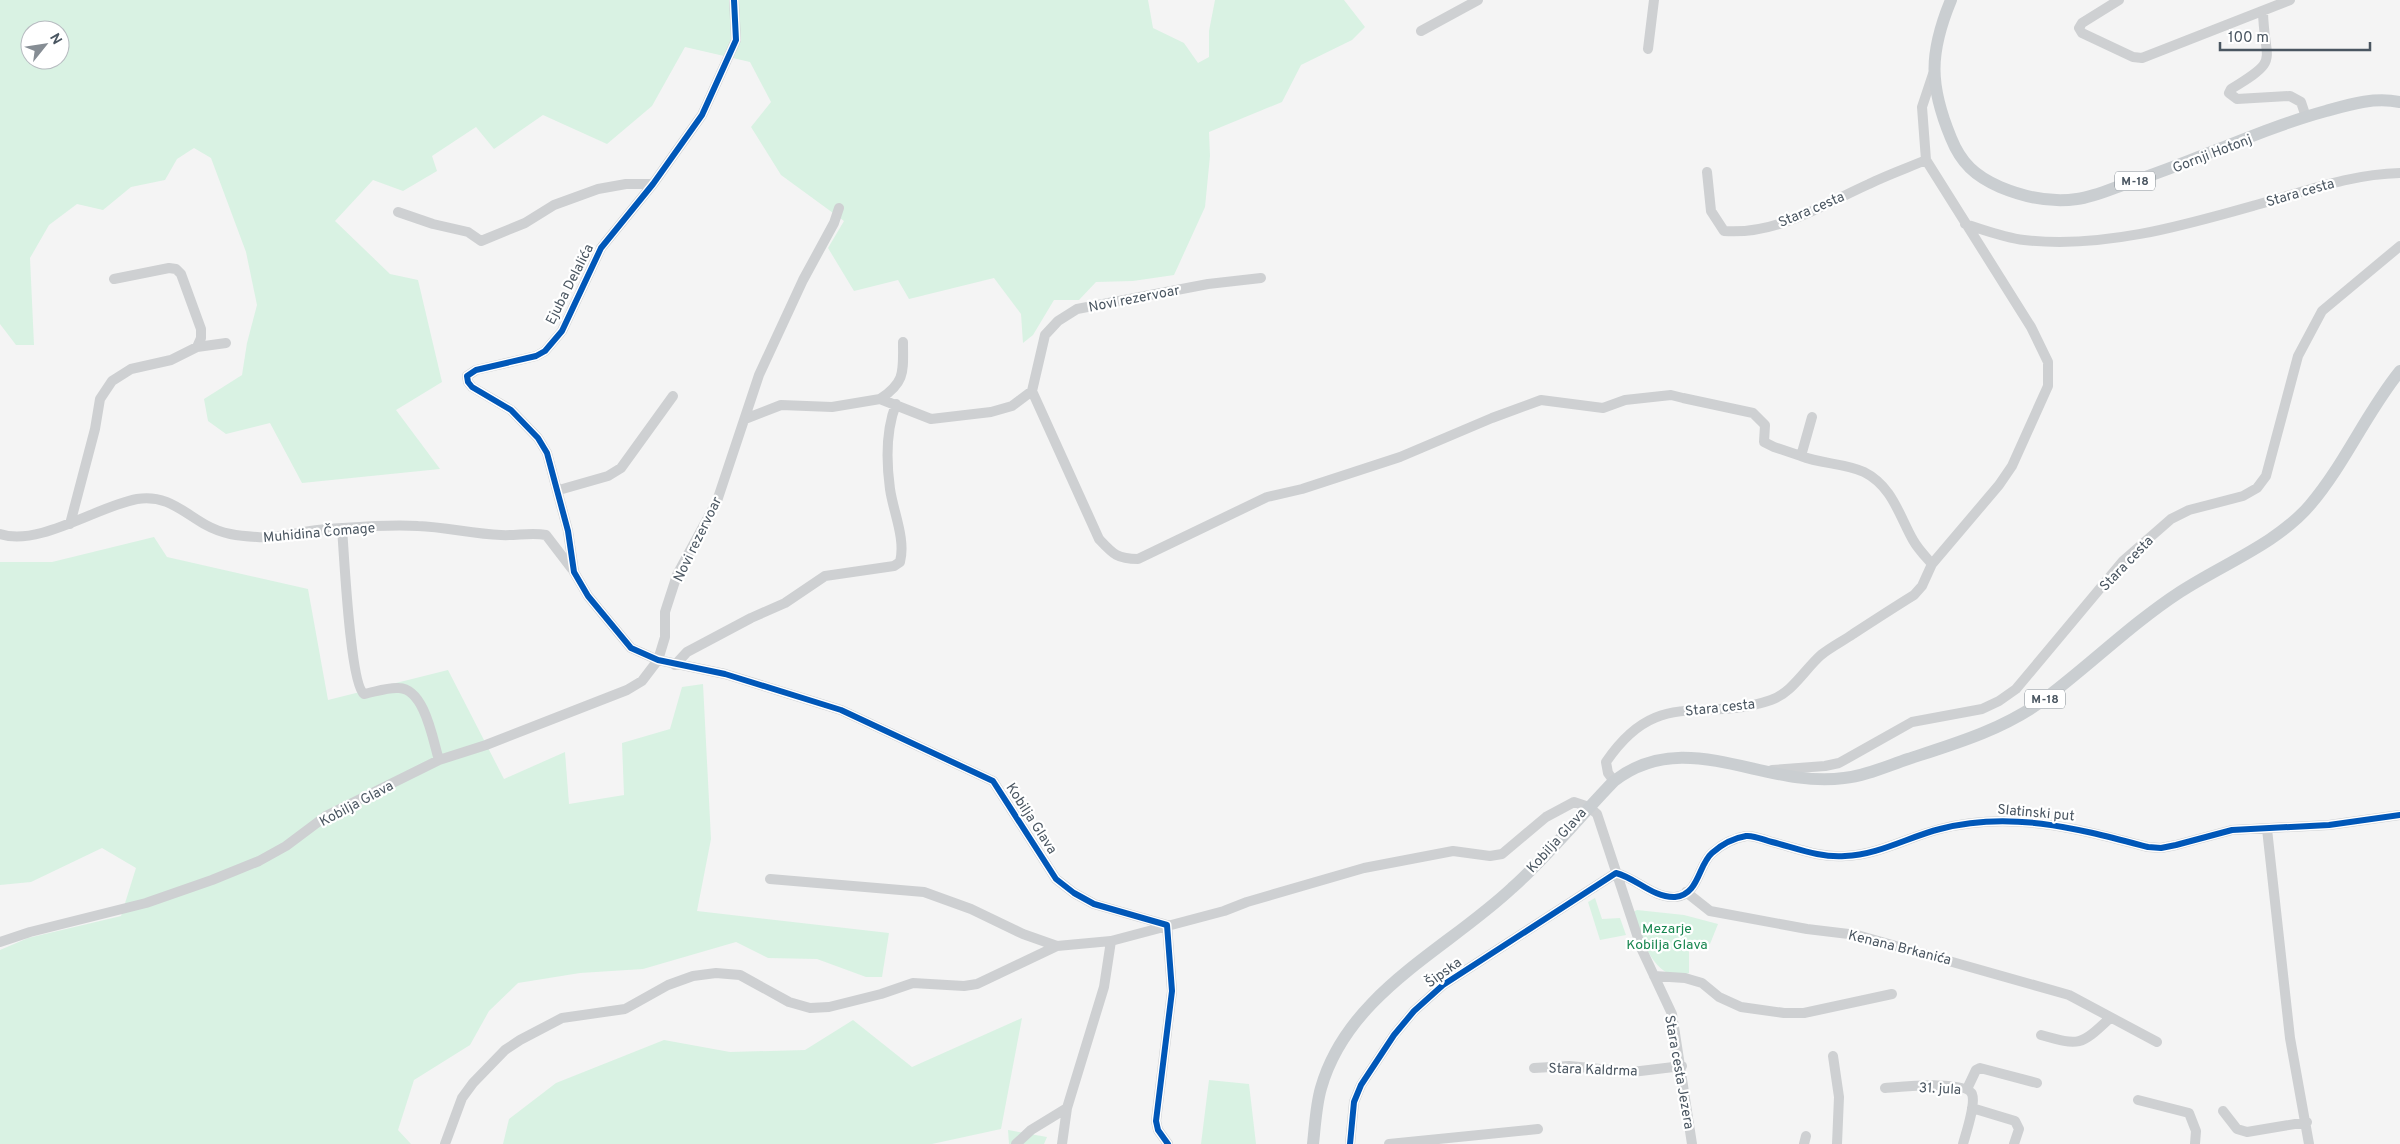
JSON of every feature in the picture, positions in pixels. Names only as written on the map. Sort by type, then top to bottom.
[{"type":"main road","name":"Gornji Hotonj","points":[[1951,0],[1939,30],[1933,74],[1942,118],[1956,152],[1967,167],[1982,178],[2018,195],[2053,201],[2078,199],[2175,167],[2306,117],[2368,100],[2400,102]]},
{"type":"main road","name":"Stara cesta","points":[[1589,806],[1614,781],[1630,769],[1651,760],[1673,757],[1712,759],[1755,771],[1800,779],[1844,778],[1968,740],[2003,725],[2041,702],[2141,620],[2173,597],[2289,526],[2310,505],[2330,478],[2367,416],[2400,371]]},
{"type":"main road","name":"Kobilja Glava","points":[[1314,1144],[1321,1088],[1334,1057],[1351,1028],[1415,962],[1512,888],[1589,806]]},
{"type":"street","name":"Ejuba Delalića","points":[[658,660],[631,648],[588,596],[574,572],[559,490],[547,453],[538,438],[511,410],[472,387],[468,382],[467,376],[476,370],[526,360],[545,351],[562,331],[601,248],[653,184],[702,115],[736,40],[734,0]]},
{"type":"street","points":[[1421,31],[1478,0]]},
{"type":"street","points":[[1648,49],[1654,0]]},
{"type":"street","points":[[2119,0],[2082,23],[2079,28],[2082,33],[2133,58],[2142,58],[2290,0]]},
{"type":"street","points":[[2263,11],[2264,33],[2269,53],[2268,60],[2260,70],[2230,89],[2230,93],[2236,100],[2290,96],[2301,102],[2306,117]]},
{"type":"street","name":"Stara cesta","points":[[1614,781],[1608,773],[1606,762],[1620,741],[1645,722],[1671,712],[1748,706],[1773,700],[1787,691],[1823,654],[1914,596],[1922,586],[1932,564],[1999,485],[2012,466],[2048,386],[2048,362],[2031,327],[1926,160],[1922,107],[1933,74]]},
{"type":"street","name":"Stara cesta","points":[[1706,172],[1711,211],[1724,231],[1745,232],[1791,221],[1869,184],[1926,160]]},
{"type":"street","name":"Stara cesta","points":[[1965,224],[2024,240],[2078,241],[2136,236],[2256,205],[2322,185],[2376,173],[2400,172]]},
{"type":"street","points":[[398,212],[433,224],[468,232],[480,241],[526,223],[554,205],[598,189],[626,184],[653,184]]},
{"type":"street","name":"Novi rezervoar","points":[[658,660],[663,649],[666,612],[677,574],[717,501],[759,375],[803,280],[834,223],[839,208]]},
{"type":"street","name":"Stara cesta","points":[[1755,771],[1825,766],[1839,763],[1912,722],[1982,709],[2016,689],[2123,561],[2171,519],[2189,510],[2243,496],[2257,488],[2266,476],[2298,356],[2322,311],[2400,246]]},
{"type":"street","points":[[114,279],[169,268],[176,269],[181,274],[201,329],[198,347]]},
{"type":"street","name":"Novi rezervoar","points":[[1032,391],[1045,335],[1058,321],[1076,309],[1208,284],[1261,278]]},
{"type":"street","points":[[745,419],[781,405],[832,407],[880,399],[894,390],[899,382],[903,372],[903,342]]},
{"type":"street","points":[[70,524],[95,429],[100,399],[112,381],[131,369],[171,360],[198,347],[226,343]]},
{"type":"street","points":[[880,399],[931,419],[991,412],[1012,406],[1032,391],[1098,539],[1113,555],[1125,559],[1138,559],[1267,497],[1302,489],[1400,457],[1492,418],[1541,400],[1603,408],[1626,400],[1672,395],[1752,413],[1765,425],[1764,442],[1817,462],[1857,469],[1879,482],[1891,495],[1918,549],[1932,564]]},
{"type":"street","points":[[559,490],[608,476],[621,468],[673,396]]},
{"type":"street","points":[[675,665],[687,652],[751,618],[785,603],[825,576],[894,566],[900,562],[901,549],[888,472],[890,420],[896,404]]},
{"type":"street","points":[[1801,456],[1812,417]]},
{"type":"street","name":"Muhidina Čomage","points":[[0,534],[24,536],[70,524],[138,499],[166,500],[206,526],[228,535],[264,538],[342,528],[418,526],[502,535],[541,534],[546,535],[553,542],[574,572]]},
{"type":"street","points":[[342,528],[352,648],[358,687],[364,694],[400,688],[412,693],[420,703],[426,717],[438,760]]},
{"type":"street","name":"Kobilja Glava","points":[[0,942],[30,932],[146,903],[259,861],[286,846],[326,816],[438,760],[486,745],[627,690],[642,681],[658,660],[725,674],[842,710],[993,781],[1056,879],[1074,893],[1094,904],[1167,925]]},
{"type":"street","name":"Kobilja Glava","points":[[445,1144],[462,1098],[505,1050],[562,1018],[625,1009],[668,985],[693,976],[716,973],[740,975],[789,1002],[810,1008],[829,1007],[881,994],[913,983],[964,986],[977,984],[1057,946],[1111,941],[1224,911],[1247,902],[1364,868],[1453,852],[1497,855],[1507,850],[1546,817],[1561,807],[1574,802],[1589,806]]},
{"type":"street","name":"Stara cesta Jezera","points":[[1589,806],[1597,814],[1642,950],[1672,1014],[1682,1066],[1692,1144]]},
{"type":"street","name":"Slatinski put","points":[[1686,892],[1696,883],[1712,853],[1735,839],[1748,836],[1825,856],[1846,856],[1867,854],[1940,829],[1989,820],[2026,821],[2074,827],[2148,847],[2161,848],[2232,830],[2329,825],[2400,814]]},
{"type":"street","points":[[2267,829],[2290,1038],[2310,1144]]},
{"type":"street","points":[[1616,873],[1629,876],[1659,894],[1676,897],[1686,892]]},
{"type":"street","name":"Šipska","points":[[1350,1144],[1354,1102],[1360,1085],[1414,1011],[1443,985],[1616,873]]},
{"type":"street","name":"Kobilja Glava","points":[[770,879],[924,892],[971,909],[1023,934],[1057,946]]},
{"type":"street","name":"Kenana Brkanića","points":[[1686,892],[1710,911],[1807,929],[1856,935],[2069,995],[2157,1042]]},
{"type":"street","points":[[1167,925],[1172,991],[1156,1122],[1158,1130],[1168,1144]]},
{"type":"street","points":[[1062,1144],[1067,1108],[1104,987],[1111,941]]},
{"type":"street","points":[[1654,976],[1685,978],[1702,983],[1719,996],[1741,1007],[1784,1013],[1804,1013],[1892,994]]},
{"type":"street","points":[[2042,1035],[2072,1044],[2092,1035],[2110,1018]]},
{"type":"street","points":[[1834,1056],[1839,1097],[1837,1144]]},
{"type":"street","name":"Stara Kaldrma","points":[[1534,1068],[1568,1066],[1632,1072],[1682,1066]]},
{"type":"street","points":[[1967,1089],[1976,1070],[1980,1068],[2037,1083]]},
{"type":"street","name":"31. jula","points":[[1885,1088],[1922,1086],[1967,1089],[1971,1092],[1974,1100],[1964,1144]]},
{"type":"street","points":[[2138,1100],[2188,1113],[2196,1131],[2195,1144]]},
{"type":"street","points":[[1016,1144],[1031,1130],[1067,1108]]},
{"type":"street","points":[[1972,1108],[2015,1121],[2019,1129],[2014,1144]]},
{"type":"street","points":[[2223,1111],[2237,1129],[2247,1132],[2307,1122]]},
{"type":"street","points":[[1390,1144],[1538,1129]]},
{"type":"green space","points":[[0,0],[1148,0],[1153,28],[1184,43],[1198,63],[1209,57],[1209,31],[1215,0],[1344,0],[1365,27],[1352,40],[1301,65],[1282,102],[1209,132],[1210,156],[1205,207],[1174,275],[1133,281],[1096,282],[1079,300],[1054,300],[1033,335],[1023,343],[1021,314],[994,278],[909,299],[898,280],[854,291],[828,248],[844,221],[781,175],[751,127],[771,102],[750,62],[685,47],[652,106],[607,144],[543,115],[494,149],[476,127],[432,156],[437,171],[403,191],[373,180],[335,221],[390,274],[418,280],[442,382],[396,410],[440,469],[302,483],[270,423],[226,434],[208,421],[204,399],[242,375],[247,343],[257,305],[246,252],[211,158],[194,148],[177,159],[165,180],[131,187],[103,210],[77,204],[49,225],[30,258],[34,345],[16,345],[0,324]]},
{"type":"green space","points":[[154,537],[167,557],[308,589],[328,700],[448,670],[504,779],[565,752],[569,804],[624,795],[622,743],[670,729],[682,687],[703,684],[711,839],[697,911],[889,933],[882,977],[866,977],[817,959],[768,958],[736,942],[643,969],[580,973],[518,983],[489,1011],[470,1045],[414,1080],[398,1130],[411,1144],[0,1144],[0,950],[28,938],[121,916],[136,868],[102,848],[31,882],[0,885],[0,562],[52,562]]},
{"type":"green space","name":"Mezarje Kobilja Glava","points":[[1595,898],[1602,919],[1620,918],[1626,935],[1600,940],[1588,902]]},
{"type":"green space","name":"Mezarje Kobilja Glava","points":[[1637,910],[1684,915],[1718,924],[1710,944],[1689,945],[1689,973],[1677,975],[1667,972],[1658,966],[1651,956],[1631,913]]},
{"type":"green space","points":[[1022,1018],[1001,1129],[932,1144],[503,1144],[509,1119],[556,1083],[664,1040],[730,1052],[805,1050],[853,1020],[912,1067]]},
{"type":"green space","points":[[1209,1080],[1249,1084],[1256,1144],[1201,1144]]},
{"type":"green space","points":[[1008,1130],[1047,1137],[1044,1144],[1009,1144]]},
{"type":"cycle path","points":[[734,0],[736,40],[702,115],[653,184],[601,248],[562,331],[545,351],[536,356],[476,370],[467,376],[468,382],[472,387],[511,410],[538,438],[547,453],[568,531],[574,572],[588,596],[631,648],[658,660],[725,674],[841,710],[993,781],[1056,879],[1074,893],[1094,904],[1167,925],[1172,991],[1156,1121],[1158,1130],[1168,1144]]},
{"type":"cycle path","points":[[1350,1144],[1354,1102],[1361,1085],[1394,1035],[1414,1011],[1443,985],[1616,873],[1659,894],[1675,897],[1689,891],[1694,885],[1707,858],[1712,853],[1728,842],[1746,836],[1826,856],[1845,856],[1869,852],[1940,829],[1993,821],[2045,824],[2071,828],[2148,847],[2161,848],[2232,830],[2329,825],[2400,815]]}]
